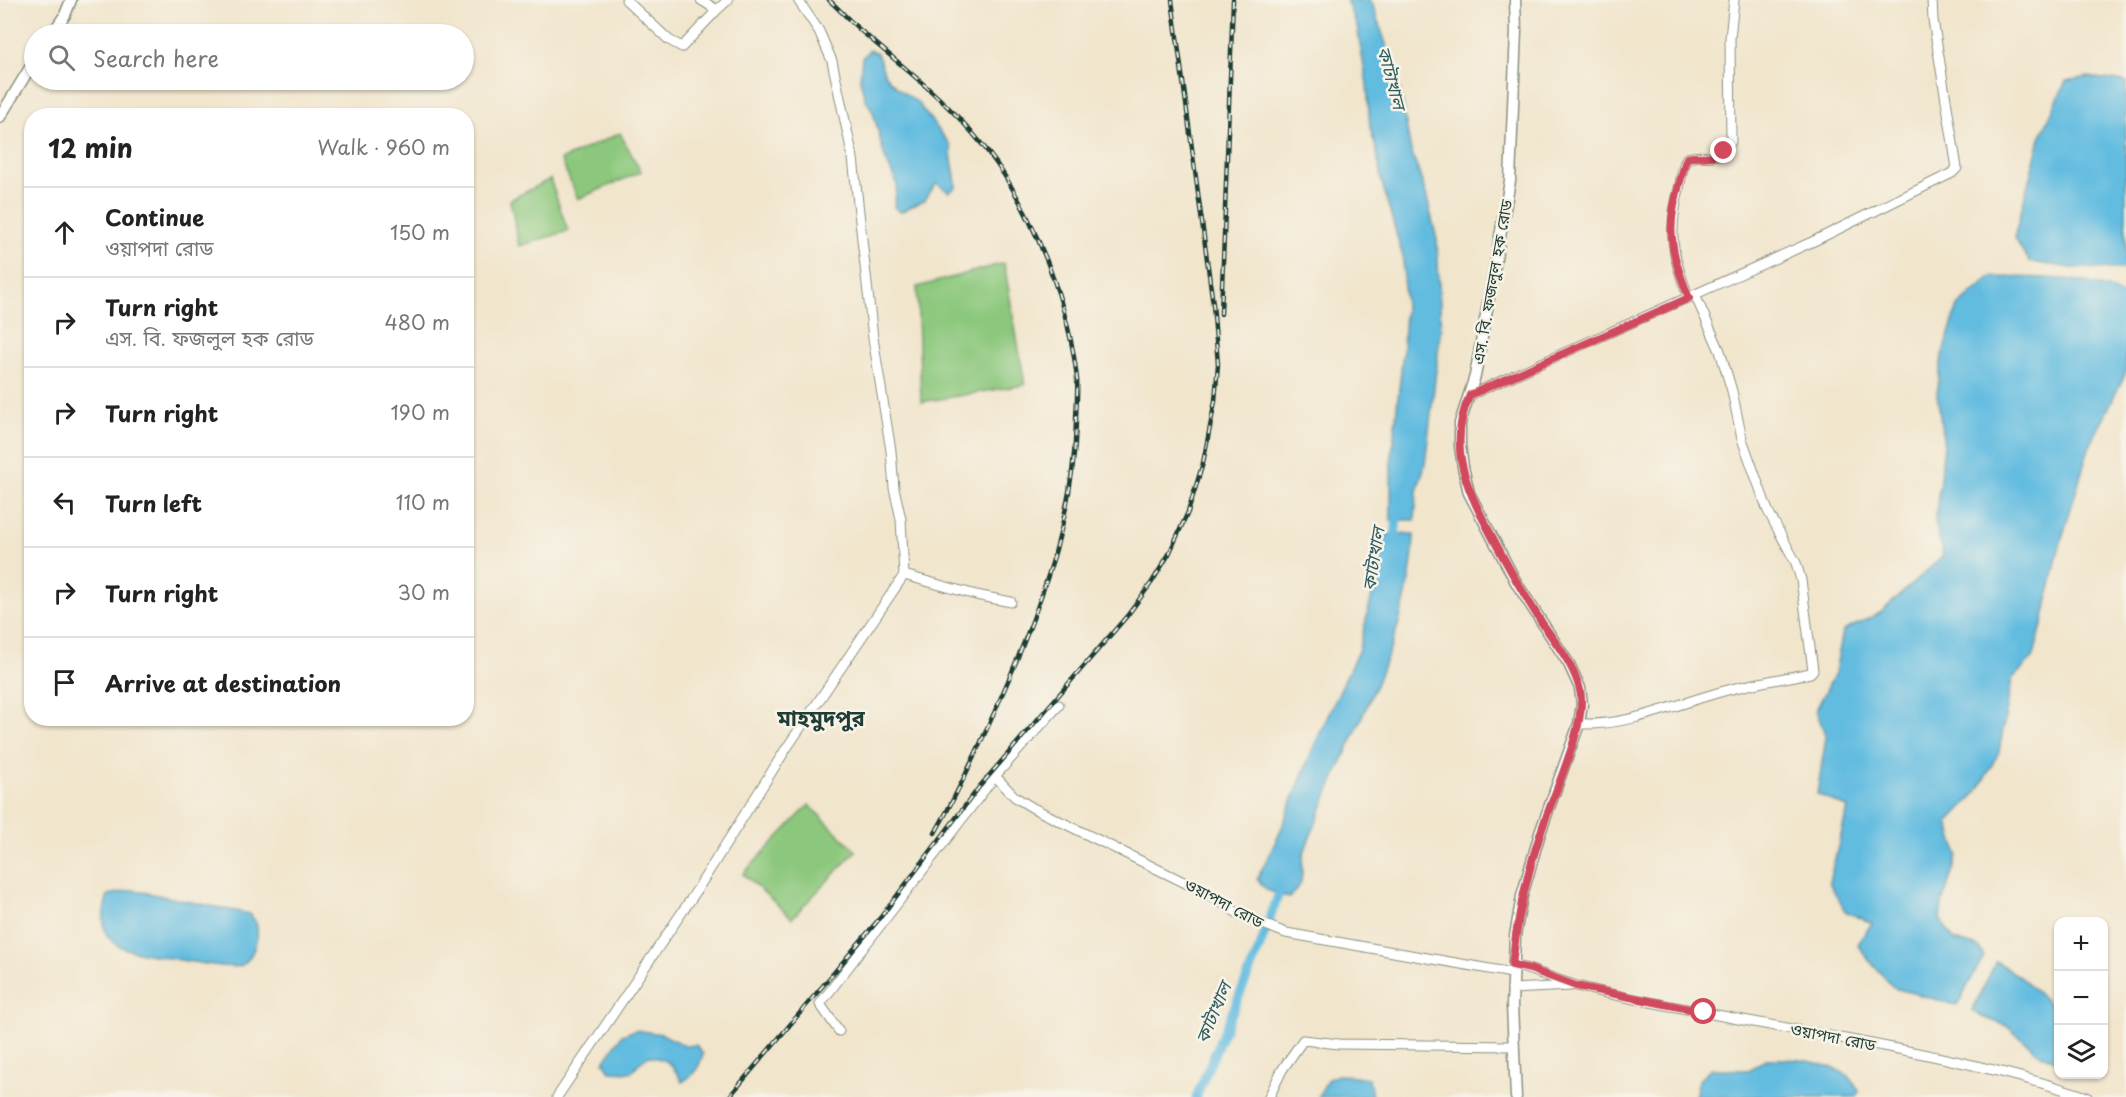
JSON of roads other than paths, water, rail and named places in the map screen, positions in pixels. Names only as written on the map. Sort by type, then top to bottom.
[{"type":"main road","points":[[59,24],[71,0]]},
{"type":"main road","name":"এস. বি. ফজলুল হক রোড","points":[[1515,0],[1516,31],[1510,181],[1480,353],[1470,395],[1460,423],[1463,467],[1469,493],[1517,584],[1569,664],[1580,688],[1582,704],[1579,724],[1540,833],[1522,896],[1512,969],[1516,1097]]},
{"type":"main road","points":[[0,117],[24,77]]},
{"type":"street","points":[[626,0],[669,40],[682,47],[728,0]]},
{"type":"street","points":[[701,0],[717,10]]},
{"type":"street","points":[[557,1097],[693,896],[786,749],[904,575],[901,519],[894,488],[891,451],[873,338],[853,158],[832,61],[819,31],[798,0]]},
{"type":"street","points":[[1579,724],[1595,725],[1625,721],[1725,690],[1810,673],[1813,670],[1796,563],[1768,511],[1742,439],[1732,391],[1720,351],[1682,279],[1671,238],[1674,208],[1687,158],[1715,156],[1724,151],[1731,142],[1730,38],[1734,0]]},
{"type":"street","points":[[1470,395],[1814,241],[1952,173],[1957,168],[1932,0]]},
{"type":"street","points":[[904,575],[1011,602]]},
{"type":"street","points":[[839,1030],[820,1004],[995,776],[1059,705]]},
{"type":"street","name":"ওয়াপদা রোড","points":[[995,776],[1023,802],[1208,894],[1242,916],[1286,933],[1512,969],[1530,969],[1576,986],[1960,1061],[2041,1082],[2087,1097]]},
{"type":"street","name":"ওয়াপদা রোড","points":[[1512,989],[1576,986]]},
{"type":"street","points":[[1269,1097],[1282,1070],[1303,1040],[1339,1044],[1514,1046]]},
{"type":"water","points":[[1346,0],[1371,0],[1402,100],[1410,147],[1426,194],[1437,240],[1441,328],[1425,464],[1417,491],[1415,520],[1391,520],[1391,463],[1403,352],[1405,308],[1403,257],[1381,180],[1377,152],[1370,128],[1367,84],[1357,26]]},
{"type":"water","points":[[869,50],[877,53],[885,75],[897,88],[917,102],[951,146],[956,187],[949,192],[936,183],[925,200],[900,212],[894,207],[897,184],[885,158],[873,112],[865,98],[860,80],[862,58]]},
{"type":"water","points":[[2088,77],[2126,82],[2126,269],[2072,268],[2030,262],[2014,238],[2040,138],[2066,81]]},
{"type":"water","points":[[1991,277],[2079,281],[2112,290],[2126,298],[2126,372],[2089,448],[2059,548],[2033,658],[2012,679],[1999,752],[1977,792],[1948,822],[1958,855],[1943,900],[1940,919],[1954,940],[1978,947],[1984,956],[1957,1005],[1894,988],[1867,958],[1858,944],[1872,923],[1845,911],[1829,882],[1848,808],[1817,794],[1826,737],[1816,710],[1835,673],[1843,631],[1880,613],[1943,556],[1935,521],[1944,446],[1937,393],[1942,356],[1958,306]]},
{"type":"water","points":[[1387,534],[1414,534],[1403,609],[1378,679],[1306,847],[1301,883],[1289,898],[1267,890],[1257,879],[1278,837],[1313,748],[1359,649]]},
{"type":"water","points":[[133,890],[250,914],[257,926],[256,943],[251,955],[240,966],[233,967],[144,953],[120,946],[110,939],[104,929],[105,906],[108,895]]},
{"type":"water","points":[[1996,961],[2019,976],[2054,1008],[2054,1059],[2039,1053],[2005,1025],[1972,1011]]},
{"type":"water","points":[[635,1030],[662,1034],[685,1046],[696,1045],[703,1054],[698,1067],[682,1082],[670,1064],[662,1059],[649,1056],[632,1072],[610,1071],[604,1062],[622,1035]]},
{"type":"water","points":[[1766,1059],[1808,1062],[1839,1071],[1853,1081],[1859,1091],[1857,1097],[1695,1097],[1699,1080],[1711,1069],[1749,1070]]},
{"type":"water","points":[[1338,1075],[1369,1079],[1372,1097],[1318,1097],[1328,1079]]},
{"type":"waterway","name":"কাটাখাল","points":[[1395,544],[1397,510]]},
{"type":"waterway","name":"কাটাখাল","points":[[1196,1097],[1258,952],[1282,884]]},
{"type":"railway","points":[[829,0],[949,108],[982,144],[1004,175],[1025,212],[1048,264],[1066,321],[1077,379],[1074,455],[1070,488],[1056,551],[1011,674],[975,755],[935,833]]},
{"type":"railway","points":[[729,1097],[880,918],[980,786],[1127,616],[1169,554],[1188,512],[1203,463],[1215,401],[1218,364],[1213,304],[1172,0]]},
{"type":"railway","points":[[1221,314],[1233,0]]},
{"type":"district","name":"মাহমুদপুর","points":[[821,718]]}]
